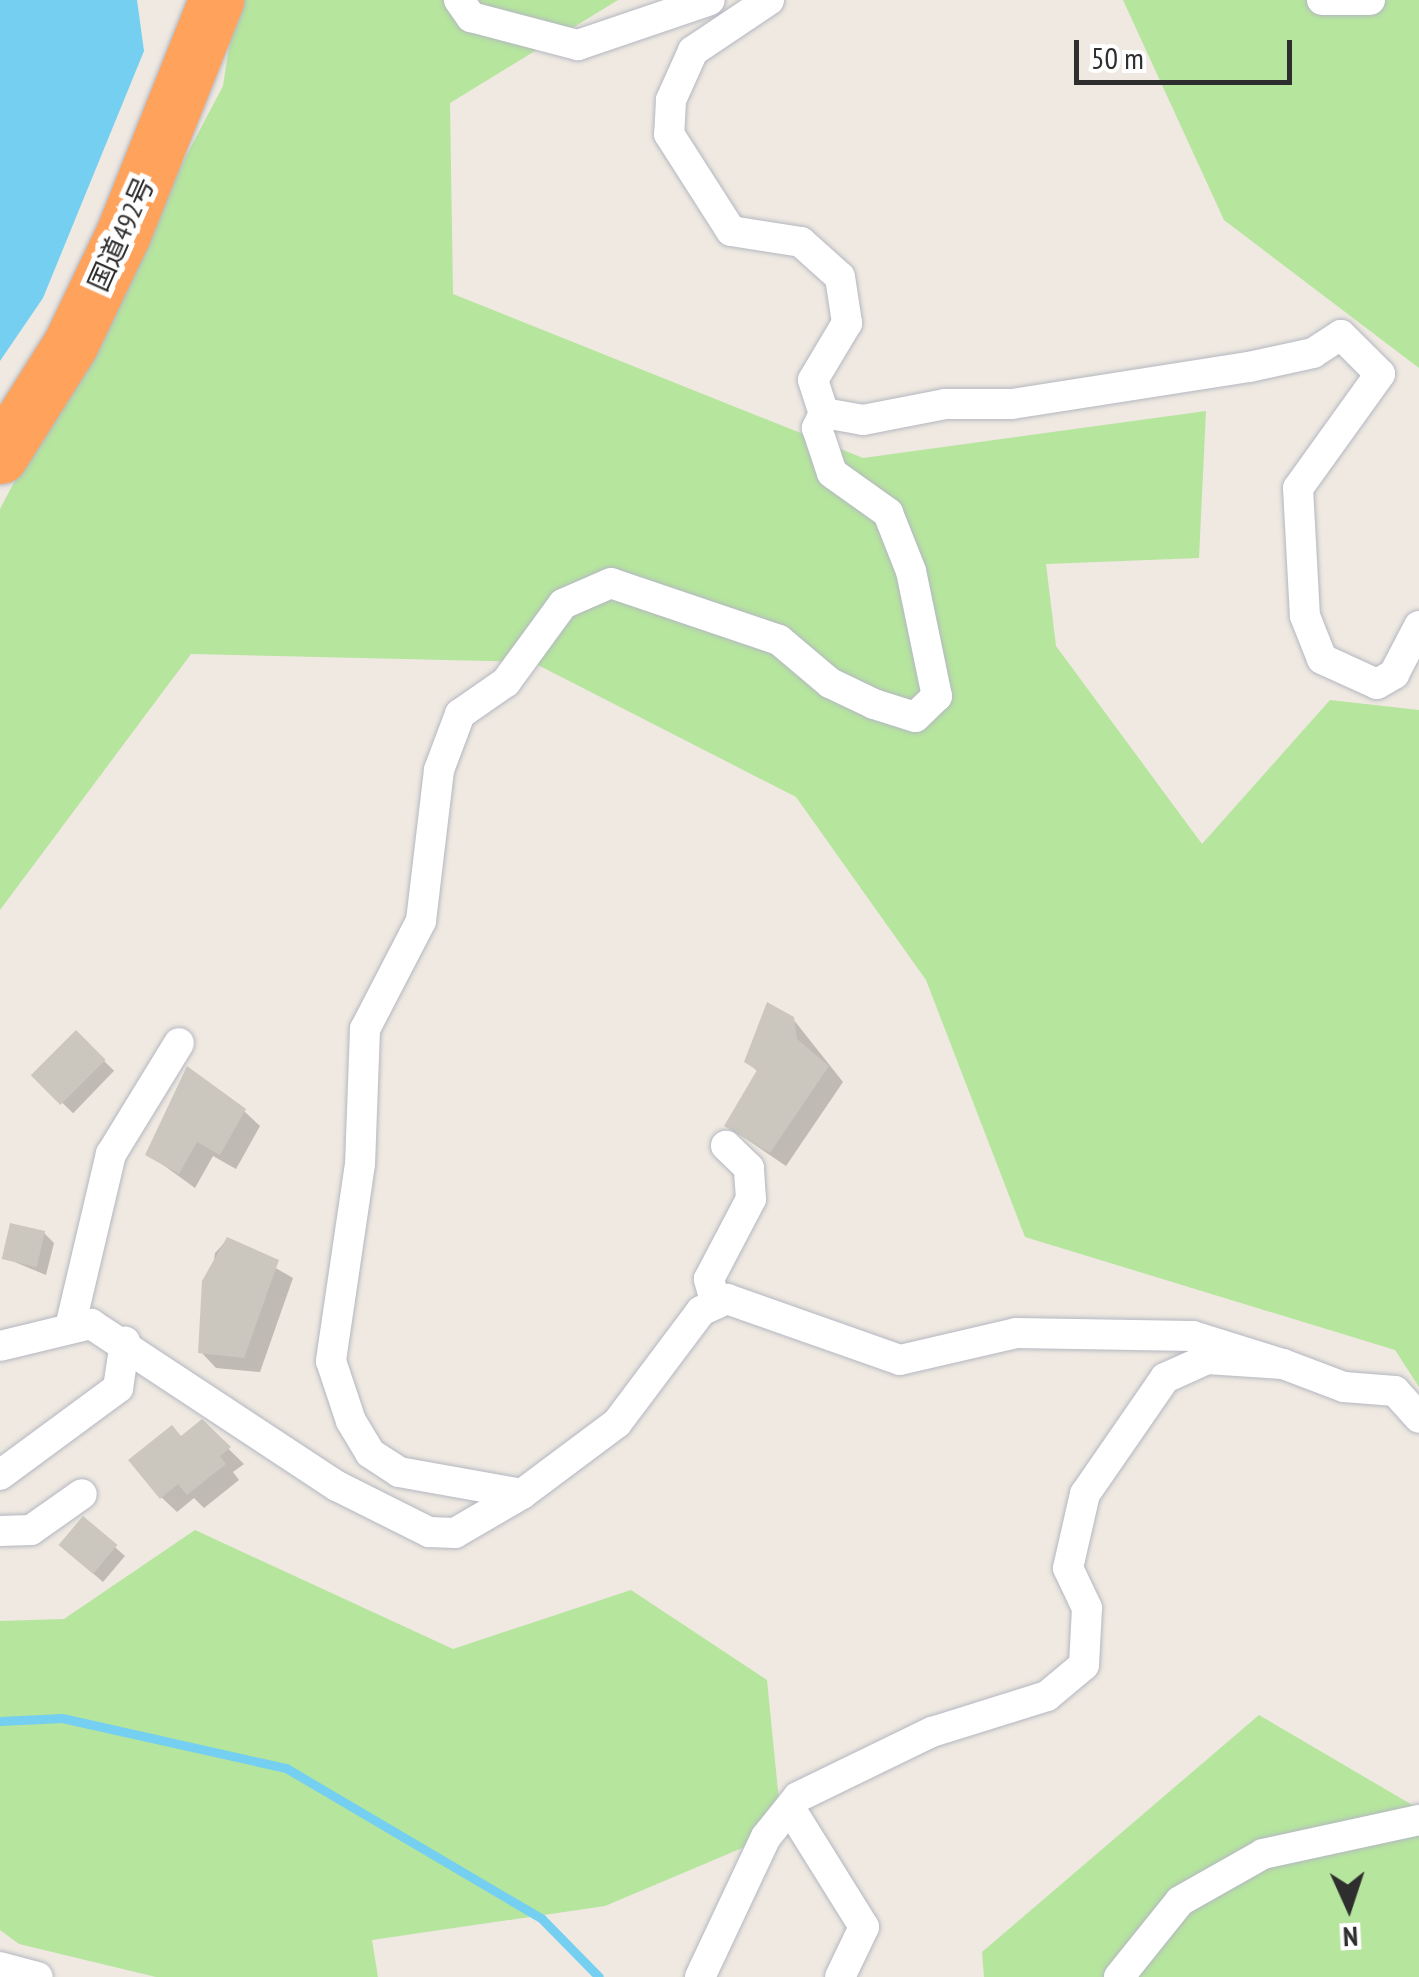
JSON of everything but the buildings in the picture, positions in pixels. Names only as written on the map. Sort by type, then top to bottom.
[{"type":"highway","name":"国道492号","points":[[0,456],[100,282],[216,0]]},
{"type":"street","points":[[459,0],[471,17],[578,45],[710,0]]},
{"type":"street","points":[[522,1494],[399,1472],[370,1452],[330,1361],[360,1164],[365,1029],[421,921],[439,770],[460,714],[506,682],[563,604],[611,582],[780,640],[830,683],[874,704],[915,717],[937,696],[932,646],[894,528],[832,473],[817,428],[824,412],[813,380],[846,323],[840,278],[800,242],[731,231],[669,134],[670,100],[693,51],[769,0]]},
{"type":"street","points":[[1322,0],[1370,0]]},
{"type":"street","points":[[824,412],[863,420],[945,404],[1012,404],[1249,367],[1313,353],[1341,336],[1380,374],[1298,488],[1305,616],[1322,659],[1377,684],[1394,674],[1419,626]]},
{"type":"street","points":[[71,1323],[111,1154],[178,1043]]},
{"type":"street","points":[[716,1304],[709,1279],[751,1199],[748,1168],[726,1146]]},
{"type":"street","points":[[0,1346],[71,1323],[125,1342],[413,1526],[456,1533],[522,1494],[617,1423],[716,1304]]},
{"type":"street","points":[[716,1304],[770,1311],[900,1360],[1016,1333],[1193,1336],[1344,1387],[1394,1391],[1419,1418]]},
{"type":"street","points":[[0,1475],[118,1388],[125,1342]]},
{"type":"street","points":[[700,1977],[766,1837],[790,1808],[866,1759],[1047,1696],[1084,1665],[1087,1608],[1068,1568],[1084,1494],[1142,1401],[1207,1359],[1283,1364]]},
{"type":"street","points":[[0,1531],[31,1530],[82,1494]]},
{"type":"street","points":[[1351,1829],[1419,1798]]},
{"type":"street","points":[[790,1808],[864,1927],[840,1977]]},
{"type":"street","points":[[1119,1977],[1180,1901],[1262,1854],[1351,1829],[1419,1820]]},
{"type":"street","points":[[0,1966],[38,1977]]},
{"type":"green space","points":[[236,0],[618,0],[450,103],[453,294],[863,458],[1206,411],[1199,558],[1046,564],[1056,646],[1202,844],[1330,700],[1419,710],[1419,1387],[1395,1350],[1025,1237],[926,980],[796,797],[532,662],[191,654],[0,910],[0,509],[223,86]]},
{"type":"green space","points":[[1123,0],[1419,0],[1419,368],[1224,220]]},
{"type":"green space","points":[[195,1530],[453,1649],[631,1590],[767,1680],[782,1831],[605,1906],[372,1940],[378,1977],[156,1977],[19,1944],[0,1930],[0,1621],[64,1619]]},
{"type":"green space","points":[[1259,1715],[1419,1809],[1419,1977],[984,1977],[982,1952]]},
{"type":"water","points":[[0,0],[137,0],[144,51],[43,298],[0,361]]},
{"type":"waterway","points":[[0,1721],[62,1718],[286,1768],[542,1919],[599,1977]]}]
